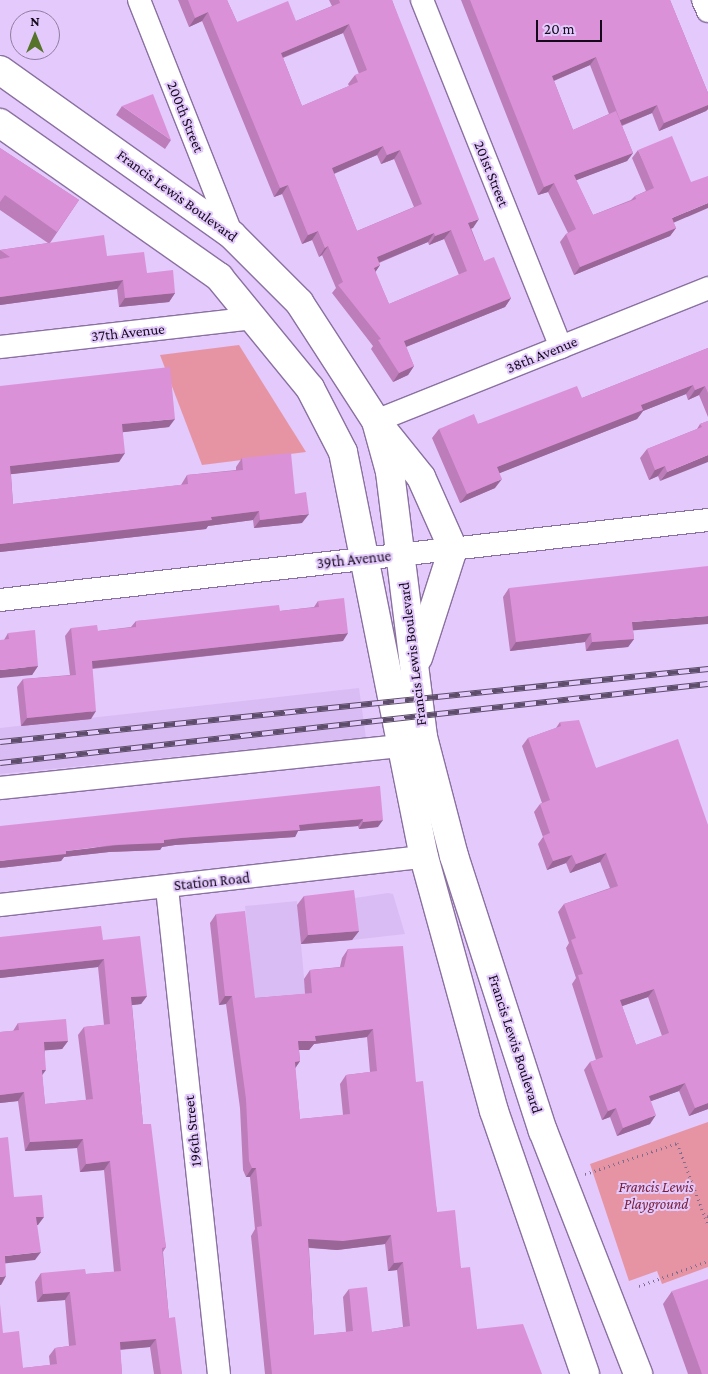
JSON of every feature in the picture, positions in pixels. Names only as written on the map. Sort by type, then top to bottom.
[{"type":"main road","name":"Francis Lewis Boulevard","points":[[0,70],[232,235],[298,302],[376,421],[390,472],[416,666],[423,738],[454,856],[543,1131],[638,1374]]},
{"type":"main road","name":"Francis Lewis Boulevard","points":[[0,122],[219,277],[255,318],[310,388],[343,452],[424,857],[494,1111],[585,1374]]},
{"type":"main road","points":[[376,421],[421,477],[452,549],[416,666]]},
{"type":"street","name":"200th Street","points":[[138,0],[232,235]]},
{"type":"street","name":"201st Street","points":[[422,0],[561,347]]},
{"type":"street","points":[[704,0],[708,11]]},
{"type":"street","name":"38th Avenue","points":[[376,421],[708,288]]},
{"type":"street","name":"37th Avenue","points":[[0,347],[255,318]]},
{"type":"street","name":"39th Avenue","points":[[0,600],[708,520]]},
{"type":"street","points":[[0,788],[401,746]]},
{"type":"street","name":"Station Road","points":[[0,905],[167,888],[424,857]]},
{"type":"street","name":"196th Street","points":[[167,888],[219,1374]]},
{"type":"path","points":[[579,1176],[677,1142],[708,1225]]},
{"type":"path","points":[[639,1286],[708,1262]]},
{"type":"shaded area","points":[[359,688],[366,738],[0,774],[0,728]]},
{"type":"shaded area","points":[[388,893],[393,894],[405,934],[352,940],[348,899]]},
{"type":"shaded area","points":[[297,901],[306,999],[255,1004],[245,906]]},
{"type":"green space","points":[[239,345],[306,452],[202,465],[160,355]]},
{"type":"green space","name":"Francis Lewis Playground","points":[[708,1122],[708,1267],[662,1284],[657,1271],[629,1281],[590,1164]]},
{"type":"building","points":[[188,0],[227,0],[237,22],[288,1],[296,21],[340,3],[339,0],[392,0],[479,219],[468,223],[484,261],[494,257],[511,298],[404,341],[414,366],[399,373],[378,340],[381,339],[338,285],[343,282],[328,246],[325,248],[318,231],[308,235],[288,185],[280,188],[208,12],[195,18]],"holes":[[[349,24],[367,70],[355,75],[358,82],[302,106],[281,53]],[[383,146],[387,155],[400,150],[422,204],[357,231],[332,168]],[[451,230],[467,271],[389,304],[374,268],[380,265],[377,257],[434,233],[435,236]]]},
{"type":"building","points":[[470,0],[670,0],[708,93],[708,105],[664,123],[657,105],[620,120],[596,57],[552,76],[573,130],[616,111],[633,153],[574,175],[593,215],[636,199],[635,196],[654,188],[638,150],[672,136],[691,182],[708,176],[708,203],[672,218],[676,228],[580,267],[566,234],[576,229],[554,183],[544,187]]},
{"type":"building","points":[[153,94],[171,140],[122,106]]},
{"type":"building","points":[[0,148],[79,200],[57,232],[5,195],[0,202]]},
{"type":"building","points":[[104,235],[107,256],[144,252],[147,273],[173,270],[175,293],[125,298],[123,280],[0,297],[0,259],[10,257],[0,250]]},
{"type":"building","points":[[708,348],[708,393],[705,386],[695,390],[693,385],[641,405],[643,410],[497,467],[502,479],[467,494],[439,429],[474,414],[478,424],[577,386],[582,398]]},
{"type":"building","points":[[170,367],[175,419],[122,424],[125,453],[10,466],[13,504],[188,484],[187,475],[243,470],[242,458],[291,453],[295,494],[306,492],[309,514],[260,520],[259,511],[211,517],[212,520],[0,544],[0,386]]},
{"type":"building","points":[[708,421],[708,455],[667,472],[665,466],[655,470],[647,449],[702,427],[700,424]]},
{"type":"building","points":[[708,566],[708,616],[632,622],[634,639],[592,642],[591,633],[516,642],[509,588]]},
{"type":"building","points":[[344,598],[348,633],[92,661],[96,711],[27,718],[23,679],[76,675],[71,628],[97,625],[98,631],[136,627],[136,621],[279,605],[280,611],[319,607],[318,601]]},
{"type":"building","points":[[35,630],[38,666],[0,670],[0,640],[9,639],[8,633]]},
{"type":"building","points":[[579,720],[596,768],[678,739],[708,825],[708,1103],[695,1108],[685,1083],[649,1096],[656,1115],[623,1128],[616,1108],[608,1111],[590,1062],[603,1057],[578,975],[583,974],[571,940],[576,938],[564,904],[618,886],[606,853],[576,864],[572,855],[553,861],[543,836],[550,833],[540,804],[550,800],[528,738],[561,726],[560,722]],"holes":[[[654,989],[669,1033],[636,1045],[620,1000]]]},
{"type":"building","points":[[380,786],[383,820],[363,822],[363,819],[315,823],[299,825],[300,830],[180,838],[164,840],[164,843],[113,845],[66,851],[66,854],[0,861],[0,826]]},
{"type":"building","points":[[354,890],[359,931],[308,935],[304,896]]},
{"type":"building","points":[[245,911],[255,998],[312,993],[310,970],[344,967],[348,949],[403,946],[416,1082],[423,1081],[437,1212],[455,1210],[461,1268],[470,1267],[477,1329],[523,1324],[542,1374],[272,1374],[257,1227],[262,1226],[256,1168],[252,1168],[249,1161],[246,1099],[232,996],[225,996],[216,914]],"holes":[[[373,1029],[377,1071],[346,1075],[350,1114],[300,1119],[295,1062],[300,1061],[298,1041],[316,1041],[315,1036]],[[391,1235],[394,1263],[403,1262],[410,1326],[372,1332],[367,1287],[349,1289],[353,1331],[314,1335],[308,1239],[343,1241]]]},
{"type":"building","points":[[101,926],[103,940],[140,936],[147,996],[131,997],[143,1124],[151,1124],[166,1247],[162,1248],[169,1318],[175,1317],[182,1374],[161,1374],[156,1339],[120,1342],[122,1374],[0,1374],[0,1304],[3,1333],[19,1331],[23,1368],[57,1364],[55,1348],[76,1345],[70,1292],[43,1294],[41,1273],[85,1269],[86,1274],[121,1271],[110,1161],[86,1164],[83,1139],[30,1142],[24,1092],[0,1095],[0,1032],[19,1030],[18,1023],[66,1019],[68,1041],[44,1042],[46,1070],[42,1070],[45,1104],[93,1099],[84,1027],[110,1024],[104,959],[0,970],[0,937]]},
{"type":"building","points":[[8,1137],[14,1197],[42,1195],[44,1217],[36,1217],[41,1252],[5,1256],[6,1276],[0,1277],[0,1138]]},
{"type":"building","points":[[708,1279],[708,1374],[702,1374],[672,1291]]},
{"type":"railway","points":[[0,742],[708,669]]},
{"type":"railway","points":[[0,763],[708,684]]}]
